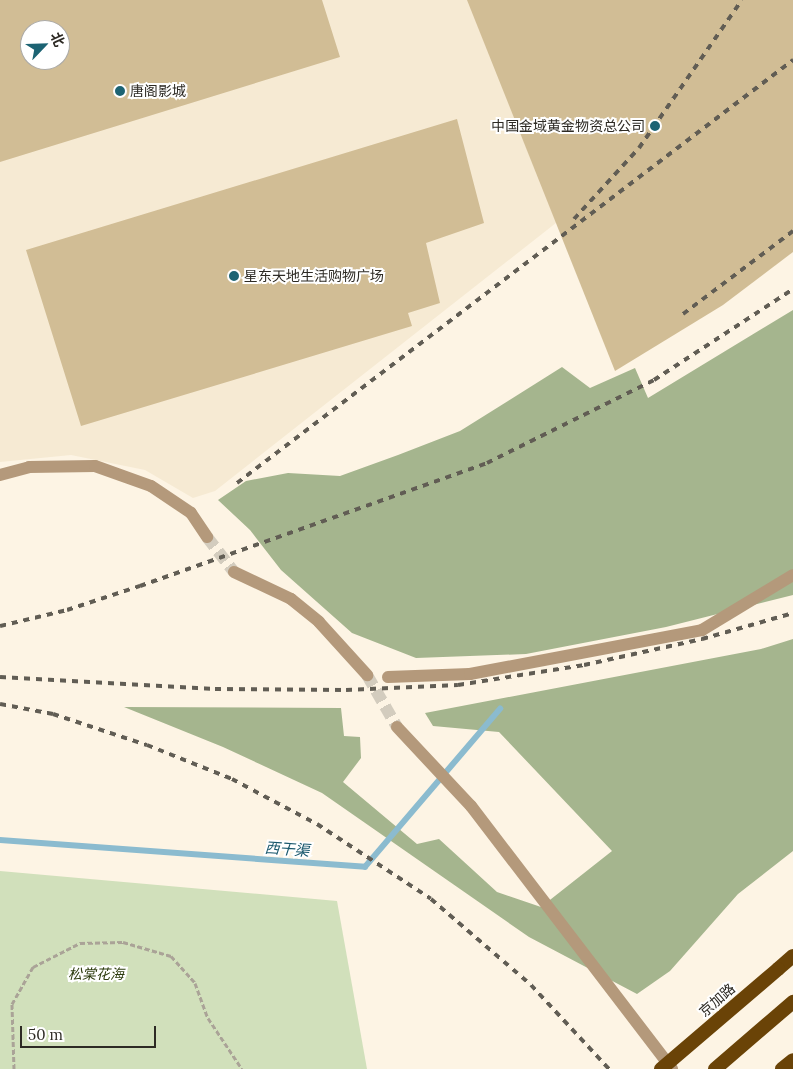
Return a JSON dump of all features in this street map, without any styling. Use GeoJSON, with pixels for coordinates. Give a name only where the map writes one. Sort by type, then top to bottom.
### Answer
{"type":"FeatureCollection","features":[{"type":"Feature","properties":{"kind":"highway","name":"京加路"},"geometry":{"type":"LineString","coordinates":[[661,1069],[793,956]]}},
{"type":"Feature","properties":{"kind":"highway"},"geometry":{"type":"LineString","coordinates":[[715,1069],[793,1002]]}},
{"type":"Feature","properties":{"kind":"highway"},"geometry":{"type":"LineString","coordinates":[[782,1069],[793,1060]]}},
{"type":"Feature","properties":{"kind":"street"},"geometry":{"type":"LineString","coordinates":[[0,475],[28,467],[95,466],[151,486],[191,513],[207,537]]}},
{"type":"Feature","properties":{"kind":"street"},"geometry":{"type":"LineString","coordinates":[[234,572],[291,599],[319,622],[367,675]]}},
{"type":"Feature","properties":{"kind":"street"},"geometry":{"type":"LineString","coordinates":[[388,677],[470,674],[702,630],[793,575]]}},
{"type":"Feature","properties":{"kind":"street"},"geometry":{"type":"LineString","coordinates":[[397,727],[471,806],[672,1069]]}},
{"type":"Feature","properties":{"kind":"path"},"geometry":{"type":"LineString","coordinates":[[14,1069],[12,1004],[33,967],[80,943],[123,942],[171,956],[195,983],[208,1018],[242,1069]]}},
{"type":"Feature","properties":{"kind":"shaded area"},"geometry":{"type":"Polygon","coordinates":[[[0,0],[468,0],[561,219],[215,491],[193,498],[145,470],[71,455],[0,462],[0,0]]]}},
{"type":"Feature","properties":{"kind":"green space"},"geometry":{"type":"Polygon","coordinates":[[[793,310],[793,595],[666,627],[526,654],[416,658],[352,633],[281,570],[250,530],[218,500],[246,481],[288,473],[340,476],[398,455],[460,431],[562,367],[590,388],[635,368],[648,398],[793,310]]]}},
{"type":"Feature","properties":{"kind":"green space"},"geometry":{"type":"Polygon","coordinates":[[[793,639],[793,851],[738,894],[670,971],[637,994],[529,937],[322,793],[223,747],[124,707],[341,708],[344,736],[360,737],[361,758],[343,782],[417,844],[439,839],[497,892],[541,907],[612,851],[499,732],[433,726],[425,713],[761,649],[793,639]]]}},
{"type":"Feature","properties":{"kind":"green space","name":"松棠花海"},"geometry":{"type":"Polygon","coordinates":[[[0,871],[337,901],[367,1069],[0,1069],[0,871]]]}},
{"type":"Feature","properties":{"kind":"building"},"geometry":{"type":"Polygon","coordinates":[[[0,0],[322,0],[340,57],[0,162],[0,0]]]}},
{"type":"Feature","properties":{"kind":"building","name":"中国金域黄金物资总公司"},"geometry":{"type":"Polygon","coordinates":[[[467,0],[793,0],[793,252],[723,305],[615,371],[467,0]]]}},
{"type":"Feature","properties":{"kind":"building","name":"星东天地生活购物广场"},"geometry":{"type":"Polygon","coordinates":[[[457,119],[484,223],[426,243],[440,303],[408,313],[412,326],[81,426],[26,250],[457,119]]]}},
{"type":"Feature","properties":{"kind":"waterway","name":"西干渠"},"geometry":{"type":"LineString","coordinates":[[0,840],[365,867],[500,709]]}},
{"type":"Feature","properties":{"kind":"tunnel"},"geometry":{"type":"LineString","coordinates":[[207,537],[234,572]]}},
{"type":"Feature","properties":{"kind":"tunnel"},"geometry":{"type":"LineString","coordinates":[[367,675],[397,727]]}},
{"type":"Feature","properties":{"kind":"railway"},"geometry":{"type":"LineString","coordinates":[[574,219],[639,148],[742,0]]}},
{"type":"Feature","properties":{"kind":"railway"},"geometry":{"type":"LineString","coordinates":[[237,483],[793,60]]}},
{"type":"Feature","properties":{"kind":"railway"},"geometry":{"type":"LineString","coordinates":[[683,314],[793,231]]}},
{"type":"Feature","properties":{"kind":"railway"},"geometry":{"type":"LineString","coordinates":[[0,626],[67,610],[140,586],[487,463],[654,380],[793,289]]}},
{"type":"Feature","properties":{"kind":"railway"},"geometry":{"type":"LineString","coordinates":[[0,677],[215,689],[346,690],[458,685],[584,665],[702,639],[793,613]]}},
{"type":"Feature","properties":{"kind":"railway"},"geometry":{"type":"LineString","coordinates":[[0,704],[53,714],[147,745],[232,779],[317,824],[431,899],[531,985],[609,1069]]}},
{"type":"Feature","properties":{"kind":"place","name":"唐阁影城"},"geometry":{"type":"Point","coordinates":[120,91]}},
{"type":"Feature","properties":{"kind":"place","name":"中国金域黄金物资总公司"},"geometry":{"type":"Point","coordinates":[655,126]}},
{"type":"Feature","properties":{"kind":"place","name":"星东天地生活购物广场"},"geometry":{"type":"Point","coordinates":[234,276]}}]}
